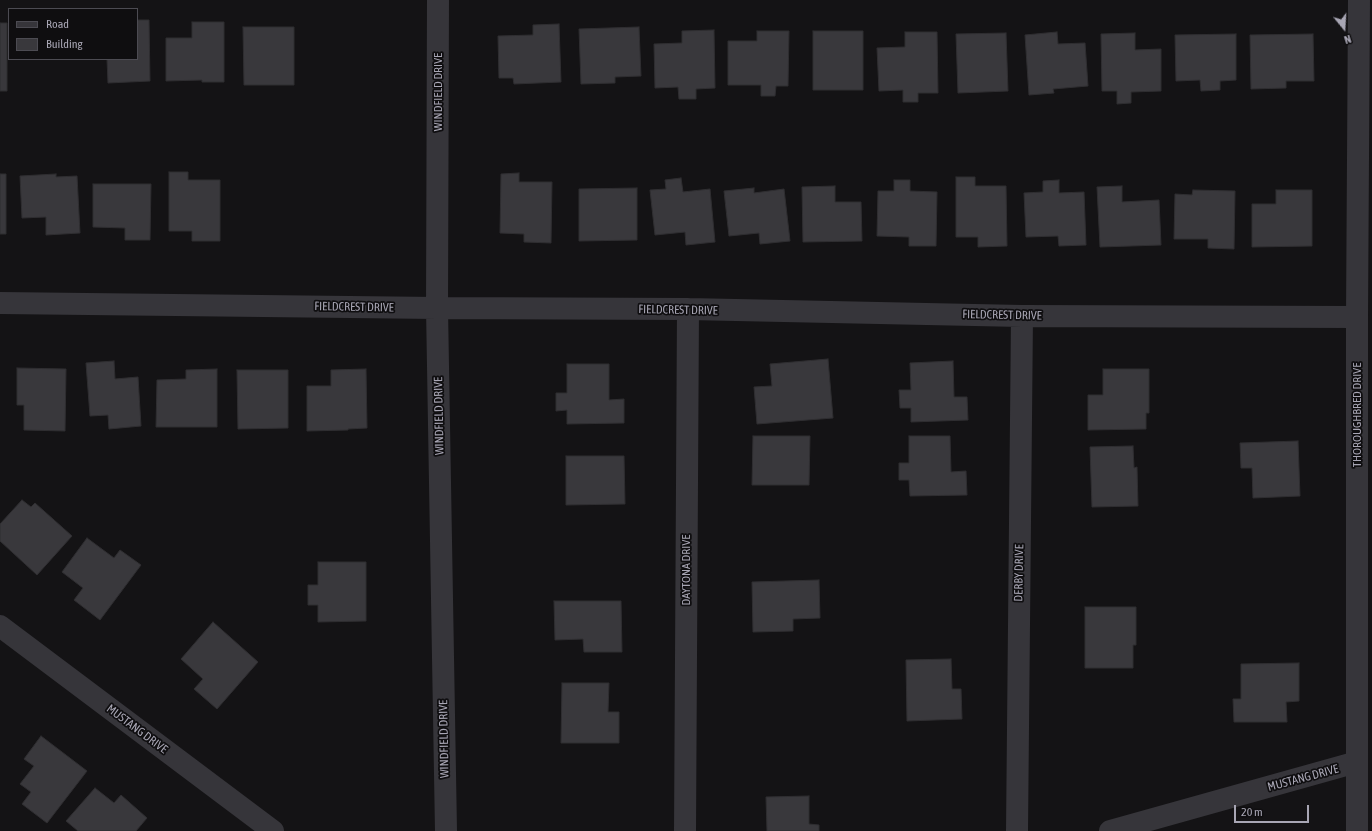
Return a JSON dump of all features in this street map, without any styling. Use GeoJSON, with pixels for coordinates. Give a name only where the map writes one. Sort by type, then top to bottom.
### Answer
{"type":"FeatureCollection","features":[{"type":"Feature","properties":{"kind":"street","name":"WINDFIELD DRIVE"},"geometry":{"type":"LineString","coordinates":[[438,0],[438,308],[446,831]]}},
{"type":"Feature","properties":{"kind":"street","name":"THOROUGHBRED DRIVE"},"geometry":{"type":"LineString","coordinates":[[1356,831],[1359,0]]}},
{"type":"Feature","properties":{"kind":"street","name":"FIELDCREST DRIVE"},"geometry":{"type":"LineString","coordinates":[[0,303],[688,309],[1022,316],[1357,318]]}},
{"type":"Feature","properties":{"kind":"street","name":"DAYTONA DRIVE"},"geometry":{"type":"LineString","coordinates":[[685,831],[688,309]]}},
{"type":"Feature","properties":{"kind":"street","name":"DERBY DRIVE"},"geometry":{"type":"LineString","coordinates":[[1017,831],[1022,316]]}},
{"type":"Feature","properties":{"kind":"street","name":"MUSTANG DRIVE"},"geometry":{"type":"LineString","coordinates":[[0,626],[273,831]]}},
{"type":"Feature","properties":{"kind":"street","name":"MUSTANG DRIVE"},"geometry":{"type":"LineString","coordinates":[[1110,831],[1357,762]]}},
{"type":"Feature","properties":{"kind":"building"},"geometry":{"type":"Polygon","coordinates":[[[138,20],[149,20],[150,81],[108,83],[107,60],[138,60],[138,20]]]}},
{"type":"Feature","properties":{"kind":"building"},"geometry":{"type":"Polygon","coordinates":[[[192,22],[224,22],[224,82],[202,82],[202,80],[166,81],[166,38],[192,38],[192,22]]]}},
{"type":"Feature","properties":{"kind":"building"},"geometry":{"type":"Polygon","coordinates":[[[0,23],[7,23],[7,91],[0,91],[0,23]]]}},
{"type":"Feature","properties":{"kind":"building"},"geometry":{"type":"Polygon","coordinates":[[[559,24],[561,82],[514,84],[513,78],[499,78],[498,36],[533,35],[533,25],[559,24]]]}},
{"type":"Feature","properties":{"kind":"building"},"geometry":{"type":"Polygon","coordinates":[[[243,27],[294,27],[294,85],[244,85],[243,27]]]}},
{"type":"Feature","properties":{"kind":"building"},"geometry":{"type":"Polygon","coordinates":[[[639,27],[641,76],[615,77],[615,83],[581,84],[579,29],[639,27]]]}},
{"type":"Feature","properties":{"kind":"building"},"geometry":{"type":"Polygon","coordinates":[[[714,30],[715,88],[696,89],[696,99],[679,99],[678,87],[655,88],[654,44],[682,43],[682,31],[714,30]]]}},
{"type":"Feature","properties":{"kind":"building"},"geometry":{"type":"Polygon","coordinates":[[[757,31],[789,31],[788,86],[776,86],[775,96],[761,96],[761,85],[728,85],[728,41],[757,41],[757,31]]]}},
{"type":"Feature","properties":{"kind":"building"},"geometry":{"type":"Polygon","coordinates":[[[813,31],[863,31],[863,90],[813,90],[813,31]]]}},
{"type":"Feature","properties":{"kind":"building"},"geometry":{"type":"Polygon","coordinates":[[[905,32],[937,32],[938,93],[918,93],[918,102],[903,102],[903,90],[879,91],[877,48],[905,47],[905,32]]]}},
{"type":"Feature","properties":{"kind":"building"},"geometry":{"type":"Polygon","coordinates":[[[1057,32],[1058,44],[1085,43],[1088,86],[1053,89],[1054,93],[1029,95],[1025,35],[1057,32]]]}},
{"type":"Feature","properties":{"kind":"building"},"geometry":{"type":"Polygon","coordinates":[[[1006,33],[1008,91],[958,93],[956,34],[1006,33]]]}},
{"type":"Feature","properties":{"kind":"building"},"geometry":{"type":"Polygon","coordinates":[[[1135,33],[1135,50],[1161,49],[1161,91],[1131,92],[1131,103],[1117,104],[1117,91],[1102,91],[1101,34],[1135,33]]]}},
{"type":"Feature","properties":{"kind":"building"},"geometry":{"type":"Polygon","coordinates":[[[1236,34],[1236,80],[1220,81],[1220,90],[1201,91],[1200,80],[1176,81],[1175,35],[1236,34]]]}},
{"type":"Feature","properties":{"kind":"building"},"geometry":{"type":"Polygon","coordinates":[[[1313,34],[1314,81],[1286,81],[1286,88],[1251,89],[1250,35],[1313,34]]]}},
{"type":"Feature","properties":{"kind":"building"},"geometry":{"type":"Polygon","coordinates":[[[169,172],[188,172],[188,180],[220,180],[220,241],[192,241],[192,231],[169,231],[169,172]]]}},
{"type":"Feature","properties":{"kind":"building"},"geometry":{"type":"Polygon","coordinates":[[[519,173],[519,182],[552,182],[551,243],[524,242],[524,234],[500,233],[501,174],[519,173]]]}},
{"type":"Feature","properties":{"kind":"building"},"geometry":{"type":"Polygon","coordinates":[[[0,174],[6,174],[6,234],[0,234],[0,174]]]}},
{"type":"Feature","properties":{"kind":"building"},"geometry":{"type":"Polygon","coordinates":[[[56,174],[56,177],[77,176],[80,233],[46,235],[46,217],[22,218],[20,176],[56,174]]]}},
{"type":"Feature","properties":{"kind":"building"},"geometry":{"type":"Polygon","coordinates":[[[956,177],[975,177],[975,186],[1006,186],[1007,246],[978,247],[978,237],[956,237],[956,177]]]}},
{"type":"Feature","properties":{"kind":"building"},"geometry":{"type":"Polygon","coordinates":[[[681,178],[683,192],[710,189],[715,242],[686,245],[685,232],[655,235],[650,190],[666,189],[665,180],[681,178]]]}},
{"type":"Feature","properties":{"kind":"building"},"geometry":{"type":"Polygon","coordinates":[[[894,180],[910,180],[910,191],[937,192],[936,246],[909,246],[909,237],[877,236],[878,191],[894,191],[894,180]]]}},
{"type":"Feature","properties":{"kind":"building"},"geometry":{"type":"Polygon","coordinates":[[[1059,180],[1059,193],[1084,192],[1086,245],[1059,246],[1058,236],[1026,237],[1024,193],[1043,192],[1043,181],[1059,180]]]}},
{"type":"Feature","properties":{"kind":"building"},"geometry":{"type":"Polygon","coordinates":[[[93,184],[151,184],[150,240],[125,240],[125,228],[93,227],[93,184]]]}},
{"type":"Feature","properties":{"kind":"building"},"geometry":{"type":"Polygon","coordinates":[[[835,186],[835,202],[861,202],[862,241],[803,242],[802,187],[835,186]]]}},
{"type":"Feature","properties":{"kind":"building"},"geometry":{"type":"Polygon","coordinates":[[[1122,186],[1122,202],[1159,200],[1161,245],[1100,247],[1097,187],[1122,186]]]}},
{"type":"Feature","properties":{"kind":"building"},"geometry":{"type":"Polygon","coordinates":[[[637,188],[637,240],[579,241],[579,189],[637,188]]]}},
{"type":"Feature","properties":{"kind":"building"},"geometry":{"type":"Polygon","coordinates":[[[754,188],[754,193],[784,189],[790,241],[760,244],[759,233],[729,236],[724,191],[754,188]]]}},
{"type":"Feature","properties":{"kind":"building"},"geometry":{"type":"Polygon","coordinates":[[[1193,190],[1235,191],[1234,249],[1208,248],[1208,239],[1174,239],[1175,194],[1192,195],[1193,190]]]}},
{"type":"Feature","properties":{"kind":"building"},"geometry":{"type":"Polygon","coordinates":[[[1276,190],[1312,190],[1312,246],[1252,247],[1252,204],[1276,204],[1276,190]]]}},
{"type":"Feature","properties":{"kind":"building"},"geometry":{"type":"Polygon","coordinates":[[[828,359],[833,418],[757,424],[754,387],[772,386],[770,364],[828,359]]]}},
{"type":"Feature","properties":{"kind":"building"},"geometry":{"type":"Polygon","coordinates":[[[114,361],[115,379],[138,377],[141,426],[109,429],[108,415],[90,416],[86,363],[114,361]]]}},
{"type":"Feature","properties":{"kind":"building"},"geometry":{"type":"Polygon","coordinates":[[[953,361],[954,397],[967,397],[968,420],[911,422],[911,408],[900,408],[899,390],[911,390],[910,363],[953,361]]]}},
{"type":"Feature","properties":{"kind":"building"},"geometry":{"type":"Polygon","coordinates":[[[567,364],[609,364],[609,400],[624,399],[624,423],[567,424],[567,410],[556,411],[556,393],[567,393],[567,364]]]}},
{"type":"Feature","properties":{"kind":"building"},"geometry":{"type":"Polygon","coordinates":[[[17,368],[66,369],[65,431],[24,430],[24,405],[17,405],[17,368]]]}},
{"type":"Feature","properties":{"kind":"building"},"geometry":{"type":"Polygon","coordinates":[[[217,369],[217,427],[156,427],[157,380],[186,379],[186,370],[217,369]]]}},
{"type":"Feature","properties":{"kind":"building"},"geometry":{"type":"Polygon","coordinates":[[[366,369],[367,428],[307,431],[307,386],[331,386],[331,370],[366,369]]]}},
{"type":"Feature","properties":{"kind":"building"},"geometry":{"type":"Polygon","coordinates":[[[1103,369],[1149,369],[1149,413],[1146,413],[1146,429],[1088,430],[1088,395],[1103,395],[1103,369]]]}},
{"type":"Feature","properties":{"kind":"building"},"geometry":{"type":"Polygon","coordinates":[[[237,370],[288,370],[288,428],[238,429],[237,370]]]}},
{"type":"Feature","properties":{"kind":"building"},"geometry":{"type":"Polygon","coordinates":[[[753,436],[810,436],[809,485],[752,485],[753,436]]]}},
{"type":"Feature","properties":{"kind":"building"},"geometry":{"type":"Polygon","coordinates":[[[909,436],[950,436],[951,472],[966,471],[967,495],[910,496],[909,480],[899,480],[899,463],[909,463],[909,436]]]}},
{"type":"Feature","properties":{"kind":"building"},"geometry":{"type":"Polygon","coordinates":[[[1298,441],[1300,496],[1253,498],[1252,468],[1241,468],[1240,443],[1298,441]]]}},
{"type":"Feature","properties":{"kind":"building"},"geometry":{"type":"Polygon","coordinates":[[[1133,446],[1134,468],[1137,467],[1138,506],[1092,507],[1090,447],[1133,446]]]}},
{"type":"Feature","properties":{"kind":"building"},"geometry":{"type":"Polygon","coordinates":[[[566,456],[624,456],[625,504],[566,505],[566,456]]]}},
{"type":"Feature","properties":{"kind":"building"},"geometry":{"type":"Polygon","coordinates":[[[22,500],[31,507],[35,503],[72,536],[37,575],[0,541],[0,524],[22,500]]]}},
{"type":"Feature","properties":{"kind":"building"},"geometry":{"type":"Polygon","coordinates":[[[87,538],[114,558],[120,550],[141,565],[100,620],[74,600],[83,588],[62,572],[87,538]]]}},
{"type":"Feature","properties":{"kind":"building"},"geometry":{"type":"Polygon","coordinates":[[[318,562],[366,562],[366,621],[318,622],[318,605],[308,605],[308,585],[318,585],[318,562]]]}},
{"type":"Feature","properties":{"kind":"building"},"geometry":{"type":"Polygon","coordinates":[[[819,580],[820,618],[793,619],[793,631],[753,632],[752,582],[819,580]]]}},
{"type":"Feature","properties":{"kind":"building"},"geometry":{"type":"Polygon","coordinates":[[[554,601],[621,601],[622,652],[584,652],[583,639],[555,640],[554,601]]]}},
{"type":"Feature","properties":{"kind":"building"},"geometry":{"type":"Polygon","coordinates":[[[1085,607],[1136,607],[1136,645],[1133,645],[1133,668],[1085,668],[1085,607]]]}},
{"type":"Feature","properties":{"kind":"building"},"geometry":{"type":"Polygon","coordinates":[[[213,622],[258,662],[217,709],[194,689],[203,679],[181,659],[213,622]]]}},
{"type":"Feature","properties":{"kind":"building"},"geometry":{"type":"Polygon","coordinates":[[[951,659],[952,689],[961,689],[962,719],[907,721],[906,660],[951,659]]]}},
{"type":"Feature","properties":{"kind":"building"},"geometry":{"type":"Polygon","coordinates":[[[1299,663],[1299,701],[1286,702],[1287,722],[1234,722],[1233,699],[1241,699],[1241,664],[1299,663]]]}},
{"type":"Feature","properties":{"kind":"building"},"geometry":{"type":"Polygon","coordinates":[[[562,683],[609,683],[608,712],[619,712],[619,743],[561,743],[562,683]]]}},
{"type":"Feature","properties":{"kind":"building"},"geometry":{"type":"Polygon","coordinates":[[[41,736],[87,771],[47,823],[22,804],[31,792],[20,784],[34,766],[24,759],[41,736]]]}},
{"type":"Feature","properties":{"kind":"building"},"geometry":{"type":"Polygon","coordinates":[[[95,788],[114,803],[121,795],[147,818],[136,831],[78,831],[66,821],[95,788]]]}},
{"type":"Feature","properties":{"kind":"building"},"geometry":{"type":"Polygon","coordinates":[[[809,796],[809,824],[819,825],[819,831],[767,831],[766,797],[809,796]]]}}]}
